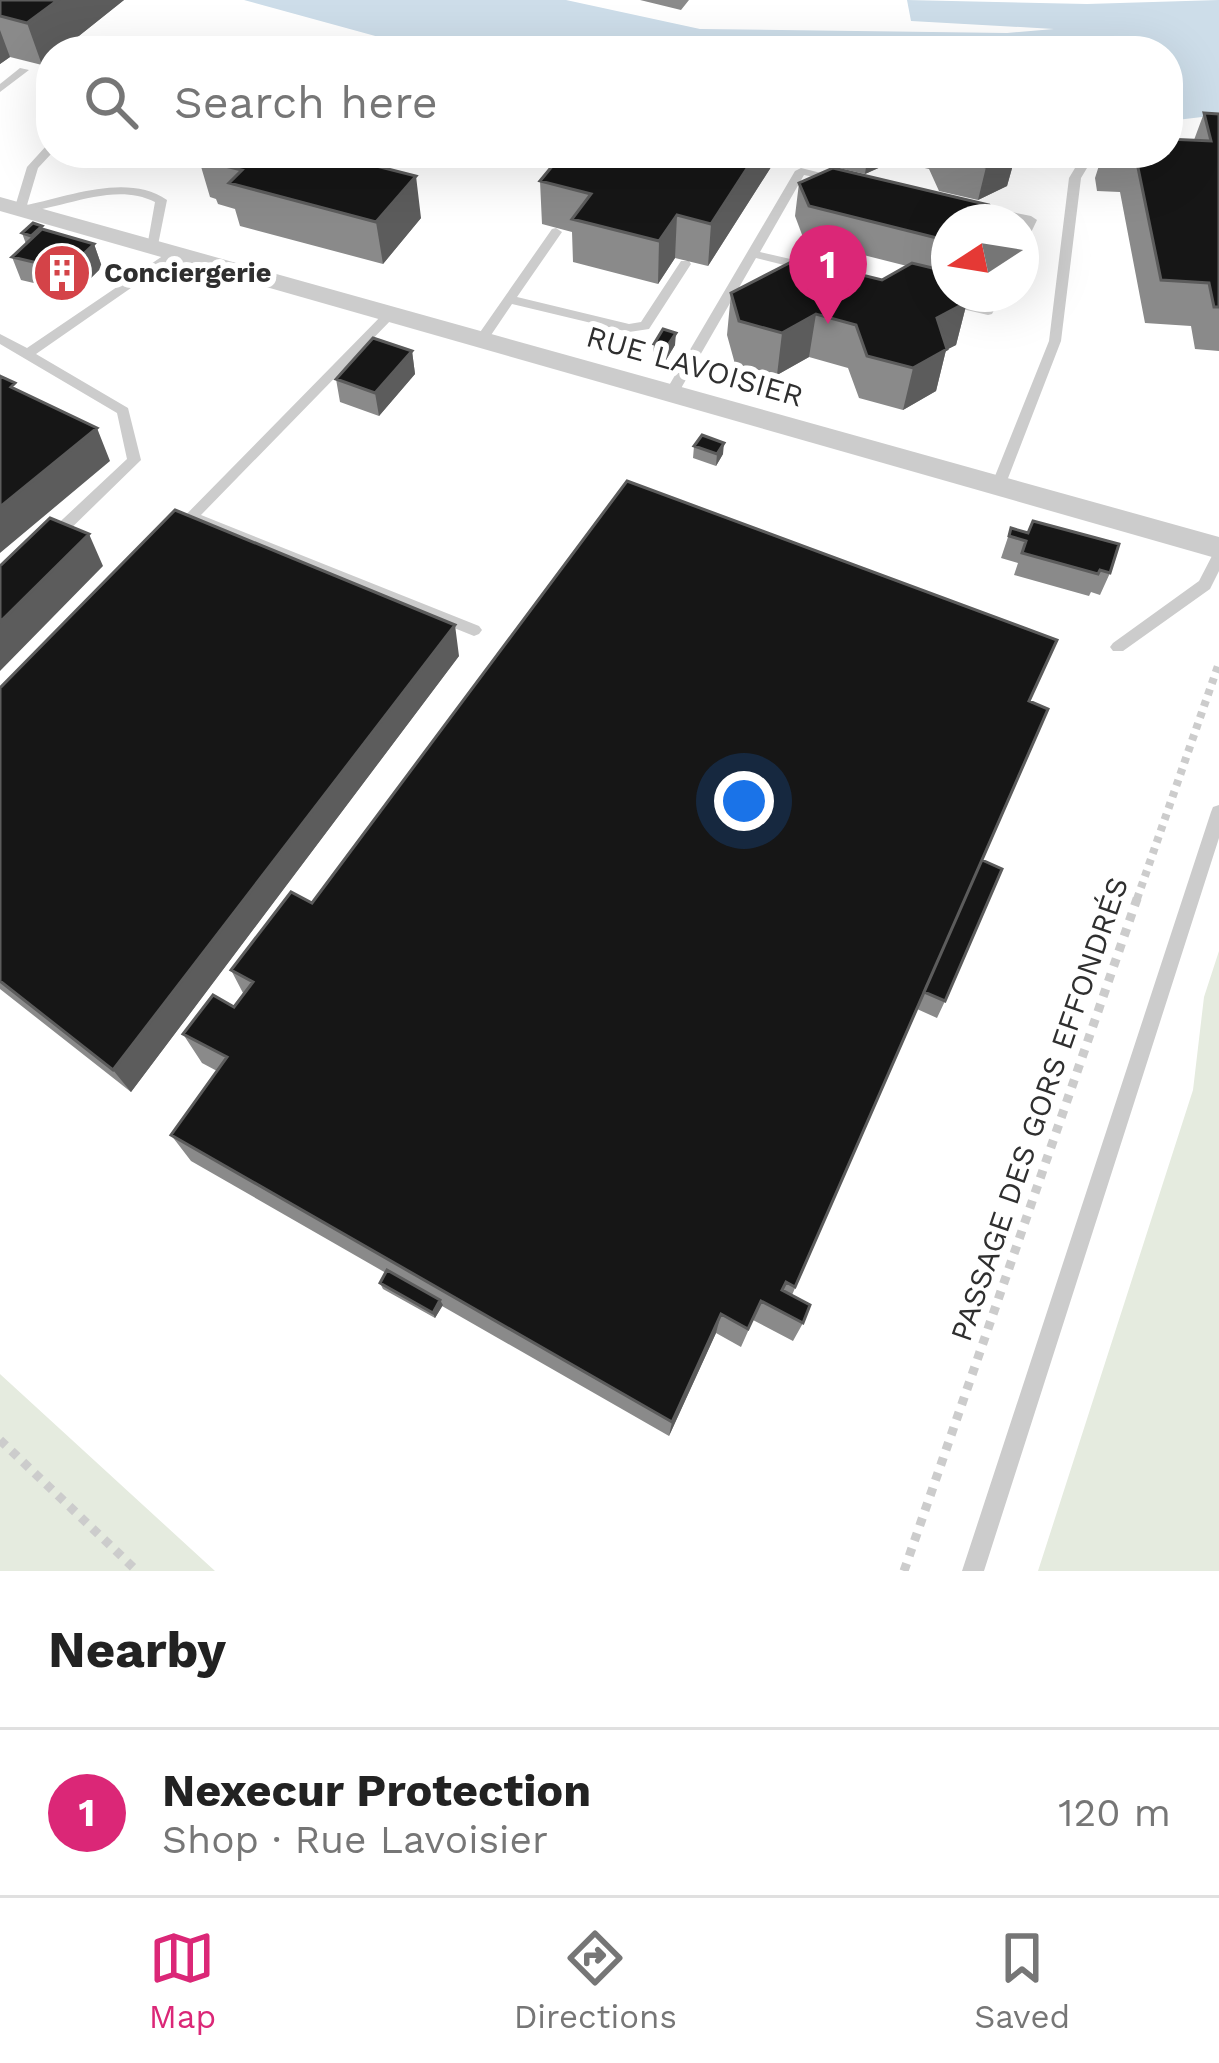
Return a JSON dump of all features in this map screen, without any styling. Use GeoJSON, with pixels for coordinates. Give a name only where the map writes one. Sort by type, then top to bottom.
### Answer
{"type":"FeatureCollection","features":[{"type":"Feature","properties":{"kind":"street","name":"RUE LAVOISIER"},"geometry":{"type":"LineString","coordinates":[[10,207],[1219,552]]}},
{"type":"Feature","properties":{"kind":"lane"},"geometry":{"type":"LineString","coordinates":[[0,89],[24,70]]}},
{"type":"Feature","properties":{"kind":"lane"},"geometry":{"type":"LineString","coordinates":[[10,207],[36,164]]}},
{"type":"Feature","properties":{"kind":"lane"},"geometry":{"type":"LineString","coordinates":[[998,486],[1054,341],[1075,178],[1081,168]]}},
{"type":"Feature","properties":{"kind":"lane"},"geometry":{"type":"LineString","coordinates":[[670,394],[801,171],[844,180]]}},
{"type":"Feature","properties":{"kind":"lane"},"geometry":{"type":"LineString","coordinates":[[10,207],[114,192],[153,194],[161,200],[163,250],[30,352]]}},
{"type":"Feature","properties":{"kind":"lane"},"geometry":{"type":"LineString","coordinates":[[482,338],[556,232]]}},
{"type":"Feature","properties":{"kind":"lane"},"geometry":{"type":"LineString","coordinates":[[752,254],[814,269]]}},
{"type":"Feature","properties":{"kind":"lane"},"geometry":{"type":"LineString","coordinates":[[509,298],[629,328],[645,326],[685,264]]}},
{"type":"Feature","properties":{"kind":"lane"},"geometry":{"type":"LineString","coordinates":[[922,296],[931,298]]}},
{"type":"Feature","properties":{"kind":"lane"},"geometry":{"type":"LineString","coordinates":[[160,549],[391,313]]}},
{"type":"Feature","properties":{"kind":"lane"},"geometry":{"type":"LineString","coordinates":[[0,338],[123,411],[134,460],[33,555]]}},
{"type":"Feature","properties":{"kind":"lane"},"geometry":{"type":"LineString","coordinates":[[192,517],[474,630]]}},
{"type":"Feature","properties":{"kind":"lane"},"geometry":{"type":"LineString","coordinates":[[1118,647],[1205,585],[1219,552]]}},
{"type":"Feature","properties":{"kind":"lane"},"geometry":{"type":"LineString","coordinates":[[973,1571],[1219,812]]}},
{"type":"Feature","properties":{"kind":"path","name":"PASSAGE DES GORS EFFONDRÉS"},"geometry":{"type":"LineString","coordinates":[[904,1571],[1219,663]]}},
{"type":"Feature","properties":{"kind":"path"},"geometry":{"type":"LineString","coordinates":[[0,1440],[137,1571]]}},
{"type":"Feature","properties":{"kind":"shaded area"},"geometry":{"type":"Polygon","coordinates":[[[1219,951],[1219,1571],[1038,1571],[1193,1090],[1204,997],[1219,951]]]}},
{"type":"Feature","properties":{"kind":"shaded area"},"geometry":{"type":"Polygon","coordinates":[[[0,1374],[215,1571],[0,1571],[0,1374]]]}},
{"type":"Feature","properties":{"kind":"water"},"geometry":{"type":"Polygon","coordinates":[[[244,0],[566,0],[700,29],[1007,33],[1054,29],[911,21],[907,0],[1087,4],[1219,0],[1219,115],[1183,119],[1183,36],[375,36],[244,0]]]}},
{"type":"Feature","properties":{"kind":"building"},"geometry":{"type":"Polygon","coordinates":[[[0,0],[58,0],[27,23],[0,16],[0,0]]]}},
{"type":"Feature","properties":{"kind":"building"},"geometry":{"type":"Polygon","coordinates":[[[1204,113],[1219,114],[1219,307],[1214,307],[1209,283],[1161,280],[1138,168],[1183,168],[1183,140],[1211,141],[1204,113]]]}},
{"type":"Feature","properties":{"kind":"building"},"geometry":{"type":"Polygon","coordinates":[[[233,168],[384,168],[416,176],[376,222],[229,183],[242,170],[233,168]]]}},
{"type":"Feature","properties":{"kind":"building"},"geometry":{"type":"Polygon","coordinates":[[[551,168],[747,168],[711,224],[677,215],[659,241],[572,219],[591,194],[540,181],[551,168]]]}},
{"type":"Feature","properties":{"kind":"building"},"geometry":{"type":"Polygon","coordinates":[[[833,168],[985,204],[931,204],[931,236],[809,206],[799,183],[833,168]]]}},
{"type":"Feature","properties":{"kind":"building"},"geometry":{"type":"Polygon","coordinates":[[[33,223],[42,226],[31,236],[22,233],[33,223]]]}},
{"type":"Feature","properties":{"kind":"building"},"geometry":{"type":"Polygon","coordinates":[[[42,229],[94,244],[67,270],[12,257],[42,229]]]}},
{"type":"Feature","properties":{"kind":"building"},"geometry":{"type":"Polygon","coordinates":[[[797,259],[882,280],[912,263],[931,268],[931,312],[948,312],[937,318],[947,349],[913,368],[867,356],[856,325],[816,314],[782,333],[739,321],[731,293],[797,259]]]}},
{"type":"Feature","properties":{"kind":"building"},"geometry":{"type":"Polygon","coordinates":[[[663,329],[676,333],[666,348],[654,344],[663,329]]]}},
{"type":"Feature","properties":{"kind":"building"},"geometry":{"type":"Polygon","coordinates":[[[373,338],[412,351],[375,393],[336,379],[373,338]]]}},
{"type":"Feature","properties":{"kind":"building"},"geometry":{"type":"Polygon","coordinates":[[[0,376],[15,383],[11,387],[97,428],[0,507],[0,376]]]}},
{"type":"Feature","properties":{"kind":"building"},"geometry":{"type":"Polygon","coordinates":[[[702,435],[724,443],[717,454],[694,446],[702,435]]]}},
{"type":"Feature","properties":{"kind":"building"},"geometry":{"type":"Polygon","coordinates":[[[627,481],[1057,640],[1029,701],[1048,709],[795,1287],[786,1282],[782,1290],[810,1305],[803,1323],[761,1301],[748,1329],[721,1314],[672,1422],[171,1135],[227,1057],[183,1034],[213,995],[234,1007],[253,982],[231,970],[291,892],[312,903],[627,481]]]}},
{"type":"Feature","properties":{"kind":"building"},"geometry":{"type":"Polygon","coordinates":[[[175,510],[455,625],[113,1070],[0,981],[0,688],[175,510]]]}},
{"type":"Feature","properties":{"kind":"building"},"geometry":{"type":"Polygon","coordinates":[[[50,518],[89,534],[0,622],[0,566],[50,518]]]}},
{"type":"Feature","properties":{"kind":"building"},"geometry":{"type":"Polygon","coordinates":[[[1033,521],[1119,544],[1110,573],[1100,570],[1098,574],[1022,553],[1026,541],[1009,536],[1011,528],[1028,533],[1033,521]]]}},
{"type":"Feature","properties":{"kind":"building"},"geometry":{"type":"Polygon","coordinates":[[[982,860],[1002,869],[945,1001],[924,992],[982,860]]]}},
{"type":"Feature","properties":{"kind":"building"},"geometry":{"type":"Polygon","coordinates":[[[387,1270],[440,1300],[433,1313],[380,1283],[387,1270]]]}},
{"type":"Feature","properties":{"kind":"place","name":"Conciergerie"},"geometry":{"type":"Point","coordinates":[62,273]}},
{"type":"Feature","properties":{"kind":"place","name":"Nexecur Protection"},"geometry":{"type":"Point","coordinates":[828,324]}}]}
